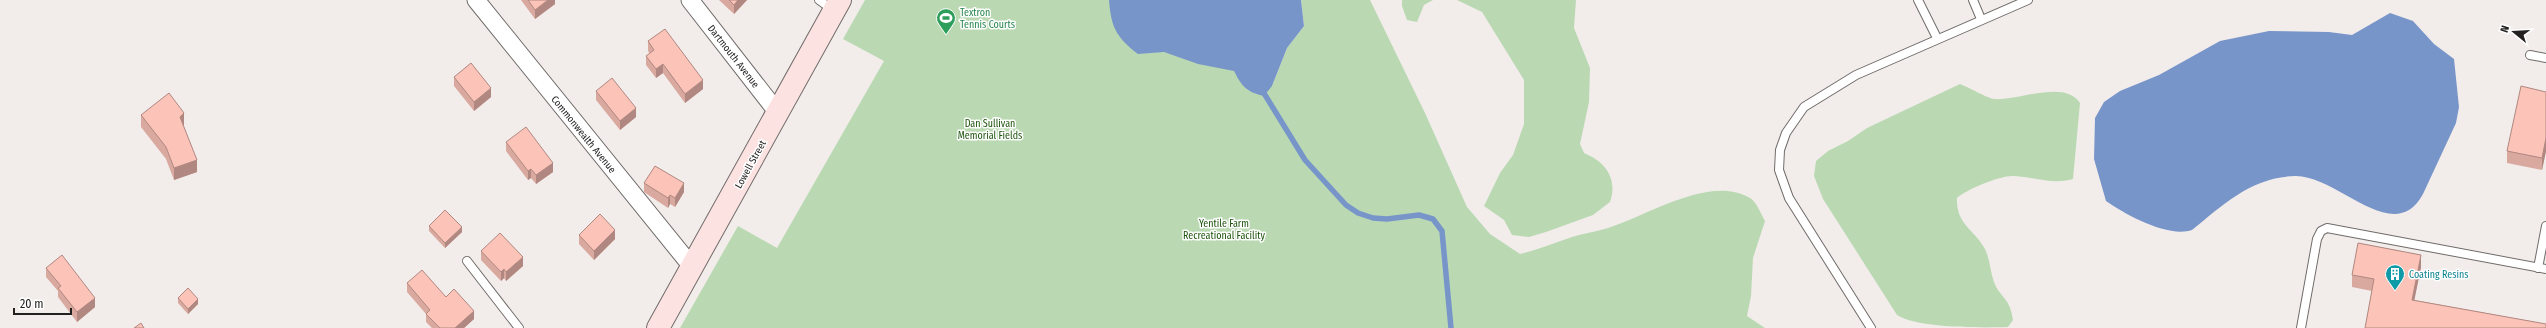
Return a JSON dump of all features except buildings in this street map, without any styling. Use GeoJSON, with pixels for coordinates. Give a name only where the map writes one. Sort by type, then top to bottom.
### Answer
{"type":"FeatureCollection","features":[{"type":"Feature","properties":{"kind":"main road","name":"Lowell Street"},"geometry":{"type":"LineString","coordinates":[[658,328],[693,268],[778,113],[831,3]]}},
{"type":"Feature","properties":{"kind":"street","name":"Commonwealth Avenue"},"geometry":{"type":"LineString","coordinates":[[476,0],[693,268]]}},
{"type":"Feature","properties":{"kind":"street","name":"Dartmouth Avenue"},"geometry":{"type":"LineString","coordinates":[[690,0],[778,113]]}},
{"type":"Feature","properties":{"kind":"lane"},"geometry":{"type":"LineString","coordinates":[[1918,0],[1937,38]]}},
{"type":"Feature","properties":{"kind":"lane"},"geometry":{"type":"LineString","coordinates":[[1973,0],[1981,19]]}},
{"type":"Feature","properties":{"kind":"lane"},"geometry":{"type":"LineString","coordinates":[[1871,328],[1789,198],[1780,170],[1780,150],[1791,123],[1804,107],[1856,75],[1937,38],[2028,0]]}},
{"type":"Feature","properties":{"kind":"lane"},"geometry":{"type":"LineString","coordinates":[[2530,55],[2546,58]]}},
{"type":"Feature","properties":{"kind":"lane"},"geometry":{"type":"LineString","coordinates":[[2301,328],[2317,239],[2321,231],[2327,228],[2542,268],[2546,226]]}},
{"type":"Feature","properties":{"kind":"lane"},"geometry":{"type":"LineString","coordinates":[[467,261],[519,328]]}},
{"type":"Feature","properties":{"kind":"green space"},"geometry":{"type":"Polygon","coordinates":[[[865,0],[1226,0],[1272,86],[1287,48],[1304,26],[1301,0],[1370,0],[1425,113],[1467,207],[1490,234],[1520,254],[1623,223],[1659,207],[1697,194],[1716,191],[1734,192],[1750,198],[1756,205],[1765,221],[1753,258],[1751,296],[1747,316],[1765,328],[680,328],[738,226],[777,248],[884,61],[843,39],[865,0]]]}},
{"type":"Feature","properties":{"kind":"green space"},"geometry":{"type":"Polygon","coordinates":[[[1402,0],[1433,0],[1424,5],[1417,22],[1407,20],[1402,6],[1402,0]]]}},
{"type":"Feature","properties":{"kind":"green space"},"geometry":{"type":"Polygon","coordinates":[[[1457,0],[1576,0],[1574,28],[1590,68],[1589,102],[1580,144],[1584,153],[1604,166],[1611,179],[1612,186],[1610,202],[1593,215],[1529,237],[1512,235],[1504,220],[1484,206],[1500,173],[1513,155],[1524,124],[1524,80],[1482,12],[1457,0]]]}},
{"type":"Feature","properties":{"kind":"green space"},"geometry":{"type":"Polygon","coordinates":[[[1960,84],[1994,99],[2053,92],[2073,96],[2080,103],[2073,179],[2066,181],[2051,181],[2008,176],[1984,183],[1957,198],[1959,215],[1985,249],[1996,287],[2012,312],[2013,320],[2008,327],[1934,325],[1906,319],[1897,315],[1823,199],[1814,176],[1816,161],[1828,151],[1848,141],[1867,128],[1960,84]]]}},
{"type":"Feature","properties":{"kind":"water"},"geometry":{"type":"Polygon","coordinates":[[[1109,0],[1301,0],[1304,26],[1287,48],[1272,86],[1264,96],[1249,91],[1234,71],[1198,64],[1164,52],[1138,54],[1124,42],[1116,31],[1111,17],[1109,0]]]}},
{"type":"Feature","properties":{"kind":"water"},"geometry":{"type":"Polygon","coordinates":[[[2390,13],[2413,21],[2434,44],[2454,59],[2459,107],[2456,123],[2423,194],[2411,209],[2397,214],[2381,212],[2364,205],[2329,186],[2312,179],[2295,176],[2265,181],[2252,187],[2227,202],[2192,230],[2182,232],[2171,231],[2148,224],[2124,213],[2106,201],[2094,159],[2095,118],[2104,102],[2120,91],[2159,75],[2220,41],[2269,31],[2329,32],[2352,35],[2390,13]]]}},
{"type":"Feature","properties":{"kind":"waterway"},"geometry":{"type":"LineString","coordinates":[[1262,90],[1305,160],[1346,205],[1358,213],[1373,218],[1387,219],[1419,215],[1433,219],[1442,231],[1451,328]]}},
{"type":"Feature","properties":{"kind":"place","name":"Textron Tennis Courts"},"geometry":{"type":"Point","coordinates":[946,35]}},
{"type":"Feature","properties":{"kind":"place","name":"Coating Resins"},"geometry":{"type":"Point","coordinates":[2395,291]}},
{"type":"Feature","properties":{"kind":"park label","name":"Dan Sullivan Memorial Fields"},"geometry":{"type":"Point","coordinates":[990,128]}},
{"type":"Feature","properties":{"kind":"park label","name":"Yentile Farm Recreational Facility"},"geometry":{"type":"Point","coordinates":[1224,228]}}]}
